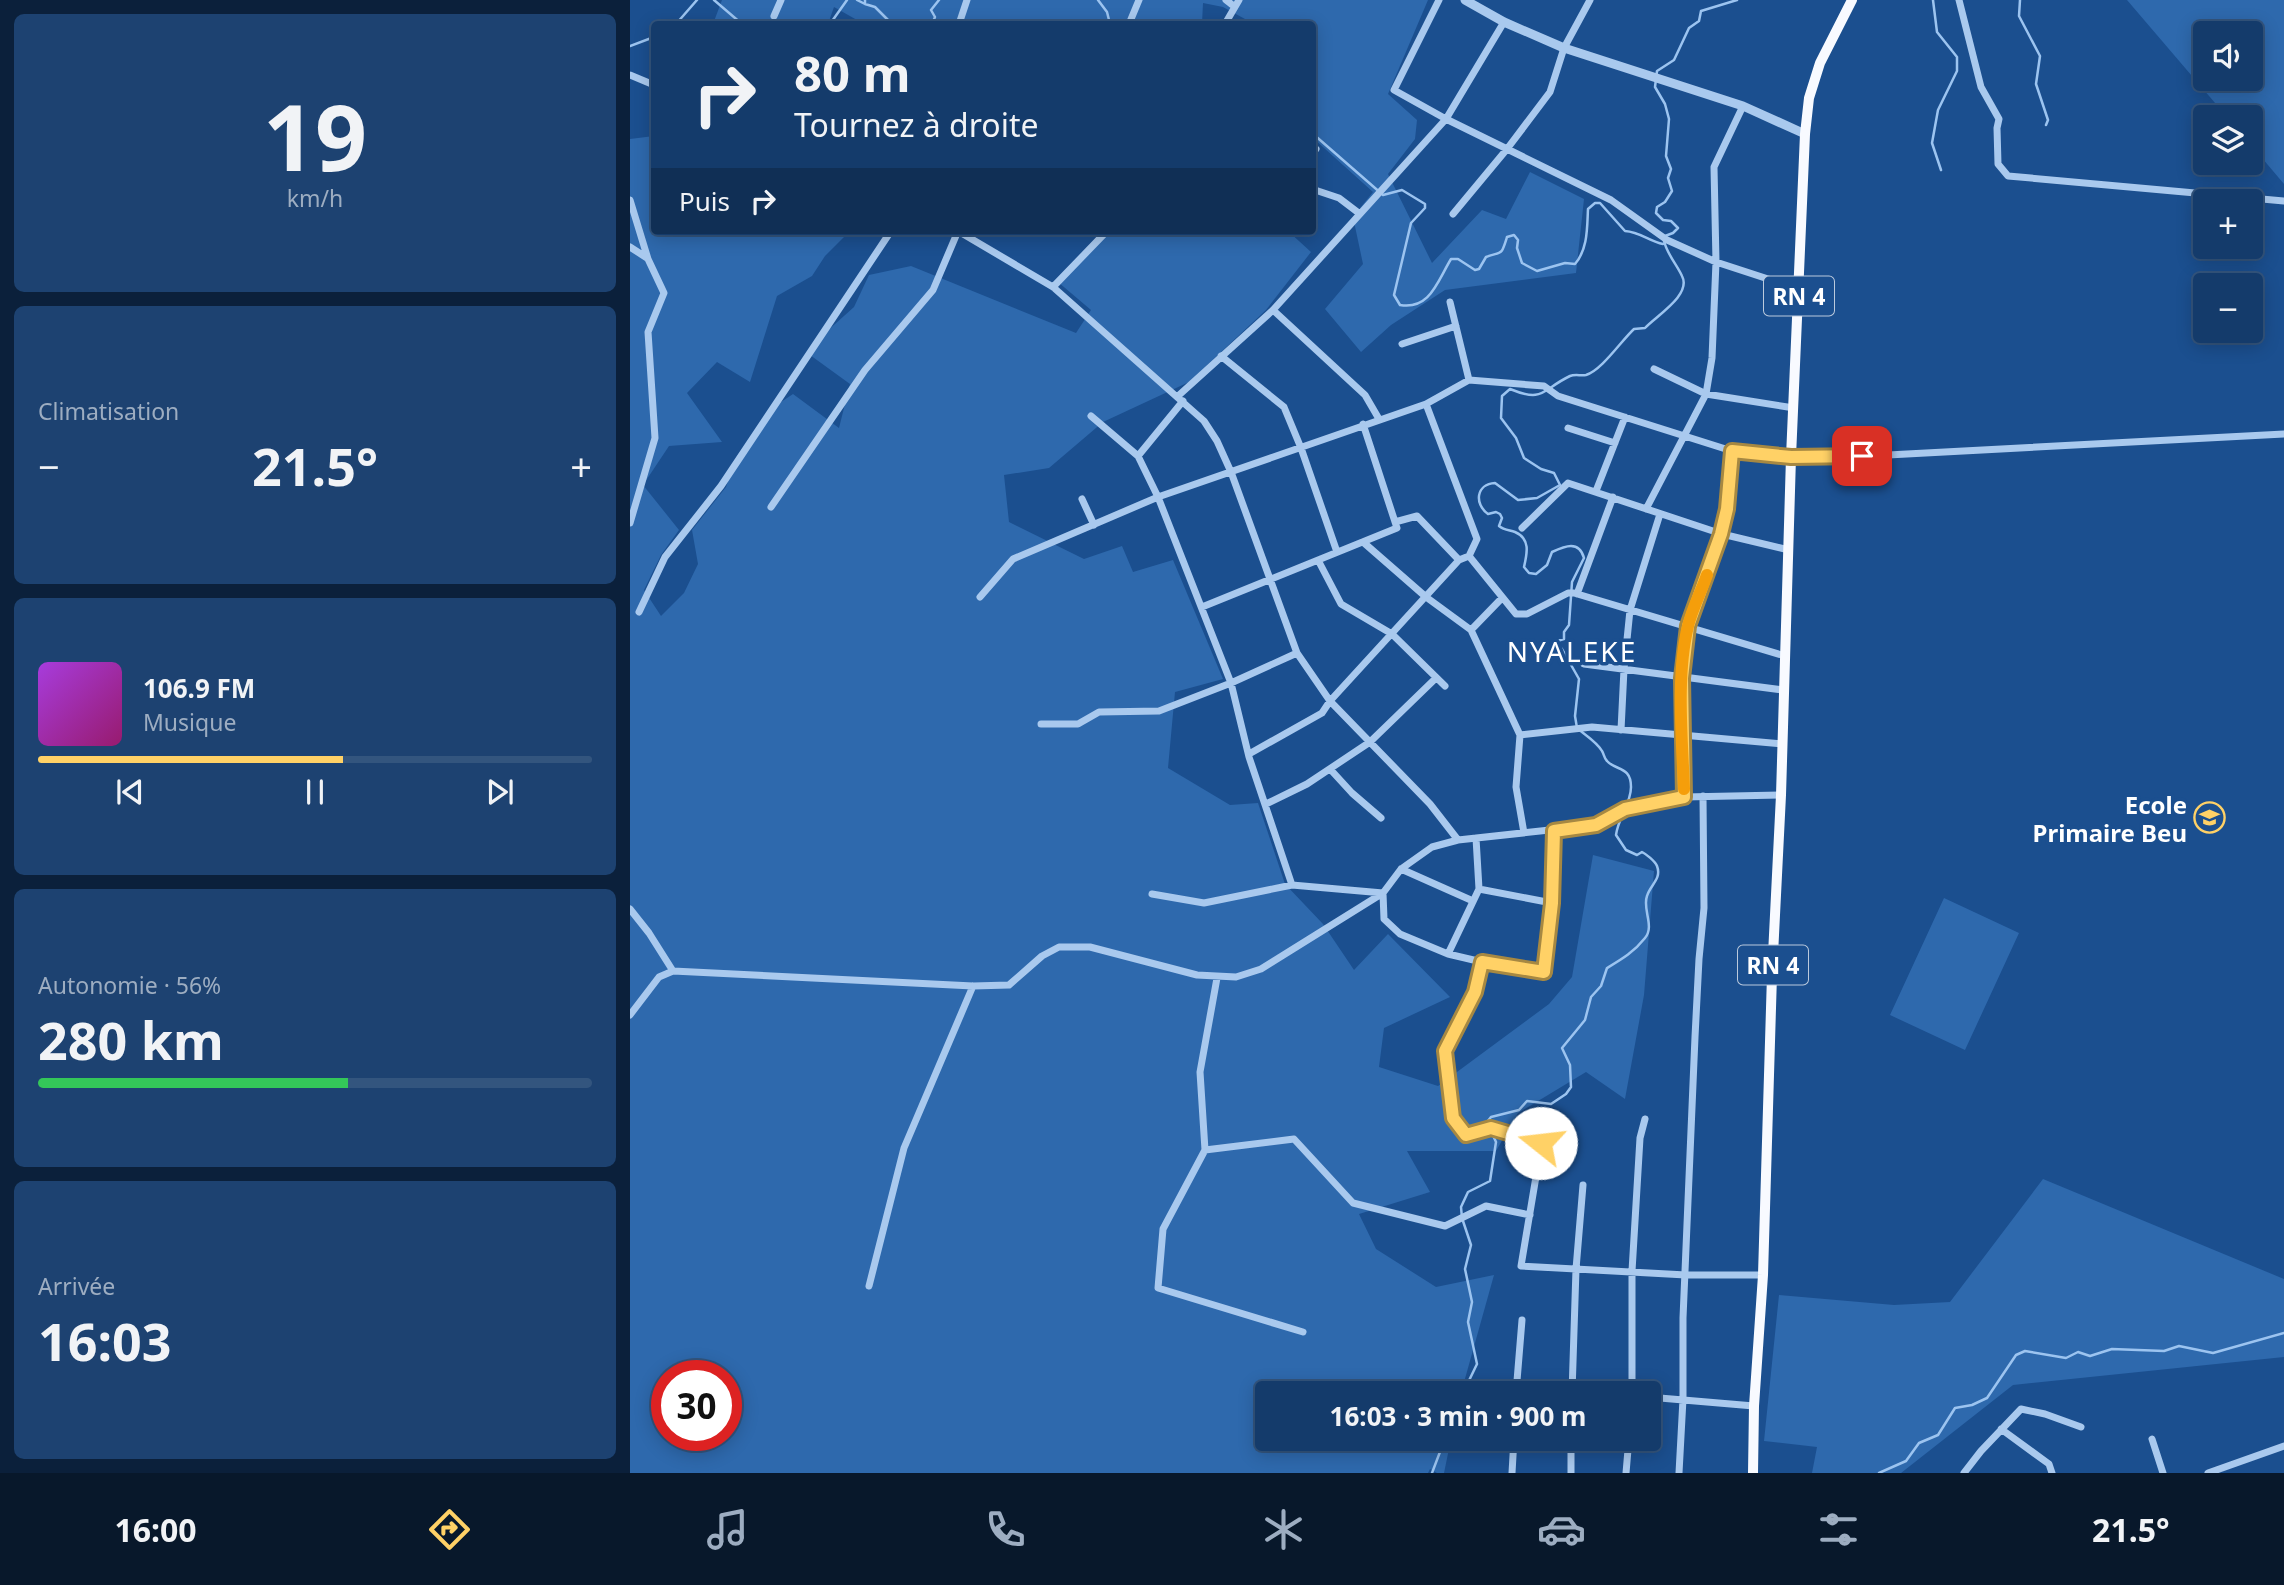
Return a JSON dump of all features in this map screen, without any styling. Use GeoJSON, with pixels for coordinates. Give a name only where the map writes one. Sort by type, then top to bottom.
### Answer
{"type":"FeatureCollection","features":[{"type":"Feature","properties":{"kind":"highway","name":"RN 4"},"geometry":{"type":"LineString","coordinates":[[1753,1473],[1754,1406],[1763,1275],[1791,457],[1805,134],[1809,98],[1820,64],[1852,0]]}},
{"type":"Feature","properties":{"kind":"street"},"geometry":{"type":"LineString","coordinates":[[775,16],[781,0]]}},
{"type":"Feature","properties":{"kind":"street"},"geometry":{"type":"LineString","coordinates":[[961,21],[967,0]]}},
{"type":"Feature","properties":{"kind":"street"},"geometry":{"type":"LineString","coordinates":[[1130,21],[1139,0]]}},
{"type":"Feature","properties":{"kind":"street"},"geometry":{"type":"LineString","coordinates":[[1226,0],[1237,4],[1227,21]]}},
{"type":"Feature","properties":{"kind":"street"},"geometry":{"type":"LineString","coordinates":[[1438,0],[1394,90],[1611,200],[1663,239],[1716,262],[1799,289]]}},
{"type":"Feature","properties":{"kind":"street"},"geometry":{"type":"LineString","coordinates":[[1465,0],[1503,22],[1564,48],[1743,106],[1805,134]]}},
{"type":"Feature","properties":{"kind":"street"},"geometry":{"type":"LineString","coordinates":[[1453,214],[1550,92],[1564,48],[1590,0]]}},
{"type":"Feature","properties":{"kind":"street"},"geometry":{"type":"LineString","coordinates":[[1959,0],[1981,87],[1998,119],[1998,164],[2008,176],[2284,201]]}},
{"type":"Feature","properties":{"kind":"street"},"geometry":{"type":"LineString","coordinates":[[1138,456],[1180,399],[1221,356],[1273,310],[1446,118],[1503,22]]}},
{"type":"Feature","properties":{"kind":"street"},"geometry":{"type":"LineString","coordinates":[[630,75],[651,84]]}},
{"type":"Feature","properties":{"kind":"street"},"geometry":{"type":"LineString","coordinates":[[1646,509],[1706,394],[1712,358],[1716,262],[1714,167],[1743,106]]}},
{"type":"Feature","properties":{"kind":"street"},"geometry":{"type":"LineString","coordinates":[[1316,190],[1339,198],[1360,214]]}},
{"type":"Feature","properties":{"kind":"street"},"geometry":{"type":"LineString","coordinates":[[630,200],[648,259],[664,293],[648,332],[654,438],[630,523]]}},
{"type":"Feature","properties":{"kind":"street"},"geometry":{"type":"LineString","coordinates":[[639,612],[665,557],[721,486],[888,235]]}},
{"type":"Feature","properties":{"kind":"street"},"geometry":{"type":"LineString","coordinates":[[771,507],[865,370],[933,290],[956,235]]}},
{"type":"Feature","properties":{"kind":"street"},"geometry":{"type":"LineString","coordinates":[[965,235],[1053,287],[1204,421],[1217,441],[1231,472],[1297,653],[1330,701],[1430,804],[1458,840]]}},
{"type":"Feature","properties":{"kind":"street"},"geometry":{"type":"LineString","coordinates":[[1053,287],[1103,235]]}},
{"type":"Feature","properties":{"kind":"street"},"geometry":{"type":"LineString","coordinates":[[630,247],[648,259]]}},
{"type":"Feature","properties":{"kind":"street"},"geometry":{"type":"LineString","coordinates":[[1450,302],[1469,380]]}},
{"type":"Feature","properties":{"kind":"street"},"geometry":{"type":"LineString","coordinates":[[1273,310],[1365,395],[1380,419]]}},
{"type":"Feature","properties":{"kind":"street"},"geometry":{"type":"LineString","coordinates":[[1402,344],[1456,326]]}},
{"type":"Feature","properties":{"kind":"street"},"geometry":{"type":"LineString","coordinates":[[1221,356],[1284,407],[1337,552]]}},
{"type":"Feature","properties":{"kind":"street"},"geometry":{"type":"LineString","coordinates":[[1654,369],[1706,394],[1794,408]]}},
{"type":"Feature","properties":{"kind":"street"},"geometry":{"type":"LineString","coordinates":[[980,597],[1013,559],[1158,497],[1426,404],[1469,380],[1544,386],[1558,396],[1732,451],[1791,457],[1888,455],[2284,435]]}},
{"type":"Feature","properties":{"kind":"street"},"geometry":{"type":"LineString","coordinates":[[1249,754],[1322,713],[1459,560],[1469,556],[1477,539],[1426,404]]}},
{"type":"Feature","properties":{"kind":"street"},"geometry":{"type":"LineString","coordinates":[[1091,416],[1138,456],[1158,497],[1231,683],[1249,754],[1292,886]]}},
{"type":"Feature","properties":{"kind":"street"},"geometry":{"type":"LineString","coordinates":[[1596,491],[1625,417]]}},
{"type":"Feature","properties":{"kind":"street"},"geometry":{"type":"LineString","coordinates":[[1202,607],[1397,528],[1363,425]]}},
{"type":"Feature","properties":{"kind":"street"},"geometry":{"type":"LineString","coordinates":[[1568,428],[1615,443]]}},
{"type":"Feature","properties":{"kind":"street"},"geometry":{"type":"LineString","coordinates":[[1684,797],[1682,678],[1688,626],[1721,534],[1727,509],[1732,451]]}},
{"type":"Feature","properties":{"kind":"street"},"geometry":{"type":"LineString","coordinates":[[1522,528],[1568,483],[1721,534],[1789,550]]}},
{"type":"Feature","properties":{"kind":"street"},"geometry":{"type":"LineString","coordinates":[[1573,594],[1613,497]]}},
{"type":"Feature","properties":{"kind":"street"},"geometry":{"type":"LineString","coordinates":[[1082,499],[1094,525]]}},
{"type":"Feature","properties":{"kind":"street"},"geometry":{"type":"LineString","coordinates":[[1621,730],[1630,610],[1660,514]]}},
{"type":"Feature","properties":{"kind":"street"},"geometry":{"type":"LineString","coordinates":[[1395,522],[1417,516],[1459,560]]}},
{"type":"Feature","properties":{"kind":"street"},"geometry":{"type":"LineString","coordinates":[[1363,542],[1426,597],[1471,630],[1520,735],[1516,787],[1524,833]]}},
{"type":"Feature","properties":{"kind":"street"},"geometry":{"type":"LineString","coordinates":[[1469,556],[1516,614],[1527,614],[1573,594],[1785,656]]}},
{"type":"Feature","properties":{"kind":"street"},"geometry":{"type":"LineString","coordinates":[[1318,560],[1341,604],[1392,634],[1445,686]]}},
{"type":"Feature","properties":{"kind":"street"},"geometry":{"type":"LineString","coordinates":[[1471,630],[1502,598]]}},
{"type":"Feature","properties":{"kind":"street"},"geometry":{"type":"LineString","coordinates":[[1041,724],[1078,724],[1099,712],[1159,711],[1297,653]]}},
{"type":"Feature","properties":{"kind":"street"},"geometry":{"type":"LineString","coordinates":[[1584,664],[1783,690]]}},
{"type":"Feature","properties":{"kind":"street"},"geometry":{"type":"LineString","coordinates":[[1266,804],[1307,784],[1370,742],[1436,678]]}},
{"type":"Feature","properties":{"kind":"street"},"geometry":{"type":"LineString","coordinates":[[1520,735],[1592,727],[1782,744]]}},
{"type":"Feature","properties":{"kind":"street"},"geometry":{"type":"LineString","coordinates":[[1330,769],[1381,818]]}},
{"type":"Feature","properties":{"kind":"street"},"geometry":{"type":"LineString","coordinates":[[630,1015],[659,977],[673,971],[973,986],[1009,985],[1042,956],[1059,947],[1090,947],[1197,975],[1237,977],[1261,969],[1382,893],[1401,869],[1432,847],[1458,840],[1596,825],[1625,809],[1684,797],[1781,795]]}},
{"type":"Feature","properties":{"kind":"street"},"geometry":{"type":"LineString","coordinates":[[1679,1473],[1698,972],[1704,908],[1703,796]]}},
{"type":"Feature","properties":{"kind":"street"},"geometry":{"type":"LineString","coordinates":[[1382,893],[1384,919],[1400,934],[1448,954],[1544,972],[1552,903],[1554,831]]}},
{"type":"Feature","properties":{"kind":"street"},"geometry":{"type":"LineString","coordinates":[[1448,954],[1479,889],[1476,838]]}},
{"type":"Feature","properties":{"kind":"street"},"geometry":{"type":"LineString","coordinates":[[1401,869],[1473,901]]}},
{"type":"Feature","properties":{"kind":"street"},"geometry":{"type":"LineString","coordinates":[[1152,894],[1204,903],[1292,886],[1382,893]]}},
{"type":"Feature","properties":{"kind":"street"},"geometry":{"type":"LineString","coordinates":[[1479,889],[1552,903]]}},
{"type":"Feature","properties":{"kind":"street"},"geometry":{"type":"LineString","coordinates":[[630,909],[673,971]]}},
{"type":"Feature","properties":{"kind":"street"},"geometry":{"type":"LineString","coordinates":[[1482,962],[1475,992],[1445,1051],[1453,1118],[1466,1135],[1489,1128],[1541,1143]]}},
{"type":"Feature","properties":{"kind":"street"},"geometry":{"type":"LineString","coordinates":[[1217,978],[1200,1072],[1205,1150],[1163,1229],[1158,1288],[1303,1332]]}},
{"type":"Feature","properties":{"kind":"street"},"geometry":{"type":"LineString","coordinates":[[869,1286],[904,1148],[973,986]]}},
{"type":"Feature","properties":{"kind":"street"},"geometry":{"type":"LineString","coordinates":[[1546,1116],[1521,1266],[1686,1275],[1763,1275]]}},
{"type":"Feature","properties":{"kind":"street"},"geometry":{"type":"LineString","coordinates":[[1632,1381],[1632,1271],[1640,1138],[1645,1119]]}},
{"type":"Feature","properties":{"kind":"street"},"geometry":{"type":"LineString","coordinates":[[1205,1150],[1294,1139],[1353,1203],[1445,1226],[1486,1206],[1530,1214]]}},
{"type":"Feature","properties":{"kind":"street"},"geometry":{"type":"LineString","coordinates":[[1572,1381],[1576,1269],[1583,1185]]}},
{"type":"Feature","properties":{"kind":"street"},"geometry":{"type":"LineString","coordinates":[[1517,1381],[1522,1320]]}},
{"type":"Feature","properties":{"kind":"street"},"geometry":{"type":"LineString","coordinates":[[1661,1398],[1754,1406]]}},
{"type":"Feature","properties":{"kind":"street"},"geometry":{"type":"LineString","coordinates":[[1964,1473],[2021,1409],[2045,1414],[2081,1427]]}},
{"type":"Feature","properties":{"kind":"street"},"geometry":{"type":"LineString","coordinates":[[2001,1429],[2049,1464],[2052,1473]]}},
{"type":"Feature","properties":{"kind":"street"},"geometry":{"type":"LineString","coordinates":[[2152,1440],[2163,1473]]}},
{"type":"Feature","properties":{"kind":"street"},"geometry":{"type":"LineString","coordinates":[[2208,1473],[2284,1446]]}},
{"type":"Feature","properties":{"kind":"street"},"geometry":{"type":"LineString","coordinates":[[1513,1473],[1514,1451]]}},
{"type":"Feature","properties":{"kind":"street"},"geometry":{"type":"LineString","coordinates":[[1571,1451],[1571,1473]]}},
{"type":"Feature","properties":{"kind":"street"},"geometry":{"type":"LineString","coordinates":[[1626,1473],[1628,1451]]}},
{"type":"Feature","properties":{"kind":"shaded area"},"geometry":{"type":"Polygon","coordinates":[[[722,0],[1428,0],[1388,94],[1417,120],[1415,139],[1388,174],[1432,263],[1482,210],[1506,219],[1530,172],[1584,199],[1576,273],[1445,290],[1391,325],[1361,352],[1325,309],[1363,264],[1353,217],[1373,192],[1316,141],[1316,21],[1245,21],[1223,7],[1203,3],[1202,21],[859,21],[834,7],[829,21],[714,21],[722,0]]]}},
{"type":"Feature","properties":{"kind":"shaded area"},"geometry":{"type":"Polygon","coordinates":[[[2127,0],[2284,0],[2284,184],[2263,159],[2263,105],[2217,105],[2205,91],[2263,91],[2263,21],[2193,21],[2193,77],[2127,0]]]}},
{"type":"Feature","properties":{"kind":"shaded area"},"geometry":{"type":"Polygon","coordinates":[[[651,136],[651,235],[846,235],[825,256],[812,276],[777,296],[750,382],[717,362],[687,393],[722,442],[669,446],[643,485],[679,530],[661,555],[644,590],[661,616],[684,593],[698,564],[692,530],[726,487],[737,456],[772,408],[793,394],[839,428],[850,384],[810,355],[825,333],[854,307],[869,275],[911,266],[1076,333],[1091,310],[1058,282],[1103,235],[1292,235],[1311,252],[1266,310],[1189,382],[1103,422],[1049,468],[1004,475],[1009,522],[1084,559],[1122,546],[1133,572],[1173,560],[1223,679],[1175,692],[1168,768],[1230,805],[1258,803],[1285,884],[1323,924],[1354,970],[1388,934],[1450,997],[1384,1028],[1379,1067],[1438,1086],[1549,1004],[1572,977],[1593,855],[1654,871],[1644,995],[1625,1099],[1586,1072],[1518,1113],[1496,1151],[1407,1151],[1430,1192],[1359,1214],[1376,1249],[1436,1287],[1494,1275],[1464,1381],[1255,1381],[1255,1451],[1449,1451],[1444,1473],[1430,1469],[1428,1473],[630,1473],[630,139],[651,136]]]}},
{"type":"Feature","properties":{"kind":"shaded area"},"geometry":{"type":"Polygon","coordinates":[[[1944,898],[2019,933],[1965,1050],[1890,1015],[1944,898]]]}},
{"type":"Feature","properties":{"kind":"shaded area"},"geometry":{"type":"Polygon","coordinates":[[[2043,1179],[2284,1279],[2284,1357],[2013,1385],[1901,1473],[1812,1473],[1817,1447],[1764,1441],[1779,1295],[1894,1305],[1950,1302],[2043,1179]]]}},
{"type":"Feature","properties":{"kind":"waterway"},"geometry":{"type":"LineString","coordinates":[[679,21],[697,0]]}},
{"type":"Feature","properties":{"kind":"waterway"},"geometry":{"type":"LineString","coordinates":[[714,0],[738,21]]}},
{"type":"Feature","properties":{"kind":"waterway"},"geometry":{"type":"LineString","coordinates":[[832,21],[847,0]]}},
{"type":"Feature","properties":{"kind":"waterway"},"geometry":{"type":"LineString","coordinates":[[857,0],[865,4]]}},
{"type":"Feature","properties":{"kind":"waterway"},"geometry":{"type":"LineString","coordinates":[[865,0],[865,4],[875,7],[889,21]]}},
{"type":"Feature","properties":{"kind":"waterway"},"geometry":{"type":"LineString","coordinates":[[933,21],[935,17],[931,10],[939,0]]}},
{"type":"Feature","properties":{"kind":"waterway"},"geometry":{"type":"LineString","coordinates":[[1098,0],[1107,12],[1109,21]]}},
{"type":"Feature","properties":{"kind":"waterway"},"geometry":{"type":"LineString","coordinates":[[1665,236],[1678,228],[1656,213],[1657,207],[1665,202],[1672,191],[1668,178],[1671,169],[1666,156],[1669,119],[1665,104],[1655,87],[1657,71],[1674,60],[1689,28],[1699,21],[1701,11],[1737,0]]}},
{"type":"Feature","properties":{"kind":"waterway"},"geometry":{"type":"LineString","coordinates":[[1933,0],[1937,32],[1957,57],[1957,71],[1938,110],[1932,143],[1941,170]]}},
{"type":"Feature","properties":{"kind":"waterway"},"geometry":{"type":"LineString","coordinates":[[2020,0],[2019,16],[2040,56],[2036,84],[2048,120],[2046,125]]}},
{"type":"Feature","properties":{"kind":"waterway"},"geometry":{"type":"LineString","coordinates":[[630,46],[651,38]]}},
{"type":"Feature","properties":{"kind":"waterway"},"geometry":{"type":"LineString","coordinates":[[1316,136],[1383,195],[1402,190],[1425,204],[1425,208],[1411,223],[1394,295],[1400,305],[1419,303],[1426,299],[1451,259],[1458,259],[1475,270],[1479,269],[1486,257],[1501,252],[1507,237],[1514,235],[1518,240],[1517,248],[1522,263],[1537,271],[1565,263],[1575,264],[1585,245],[1588,209],[1595,203],[1600,203],[1625,231],[1663,244]]}},
{"type":"Feature","properties":{"kind":"waterway"},"geometry":{"type":"LineString","coordinates":[[1469,1381],[1477,1364],[1468,1322],[1472,1302],[1465,1269],[1471,1245],[1461,1207],[1468,1192],[1490,1181],[1496,1142],[1487,1122],[1491,1117],[1519,1110],[1527,1101],[1551,1104],[1571,1087],[1570,1065],[1562,1048],[1585,1020],[1591,997],[1601,986],[1607,968],[1632,951],[1648,933],[1646,901],[1658,871],[1654,862],[1644,853],[1637,855],[1626,850],[1616,835],[1629,799],[1629,775],[1607,761],[1597,745],[1577,728],[1575,716],[1579,679],[1562,649],[1556,644],[1564,639],[1564,632],[1569,625],[1572,582],[1584,558],[1582,552],[1571,546],[1562,548],[1552,552],[1547,565],[1536,574],[1529,573],[1524,567],[1527,547],[1524,539],[1499,526],[1502,518],[1500,514],[1488,514],[1481,505],[1479,495],[1484,487],[1495,483],[1518,500],[1537,498],[1560,485],[1554,473],[1541,469],[1524,458],[1516,438],[1501,418],[1502,396],[1510,389],[1536,395],[1570,376],[1592,372],[1634,329],[1645,328],[1671,305],[1678,298],[1684,283],[1664,241]]}},
{"type":"Feature","properties":{"kind":"waterway"},"geometry":{"type":"LineString","coordinates":[[1879,1473],[1906,1461],[1919,1443],[1938,1435],[1955,1408],[1972,1405],[1987,1398],[2016,1355],[2025,1351],[2066,1358],[2078,1352],[2090,1356],[2112,1349],[2164,1351],[2179,1346],[2213,1353],[2284,1333]]}},
{"type":"Feature","properties":{"kind":"waterway"},"geometry":{"type":"LineString","coordinates":[[1432,1473],[1440,1451]]}},
{"type":"Feature","properties":{"kind":"slow traffic"},"geometry":{"type":"LineString","coordinates":[[1684,789],[1682,678],[1688,626],[1707,575]]}},
{"type":"Feature","properties":{"kind":"place","name":"Ecole Primaire Beu"},"geometry":{"type":"Point","coordinates":[2210,818]}},
{"type":"Feature","properties":{"kind":"district","name":"NYALEKE"},"geometry":{"type":"Point","coordinates":[1572,651]}},
{"type":"Feature","properties":{"kind":"route"},"geometry":{"type":"LineString","coordinates":[[1541,1143],[1491,1128],[1466,1135],[1453,1118],[1445,1051],[1475,992],[1482,962],[1544,972],[1552,903],[1554,831],[1596,825],[1625,809],[1684,797],[1682,678],[1688,626],[1721,534],[1727,509],[1732,451],[1791,457],[1862,456]]}}]}
